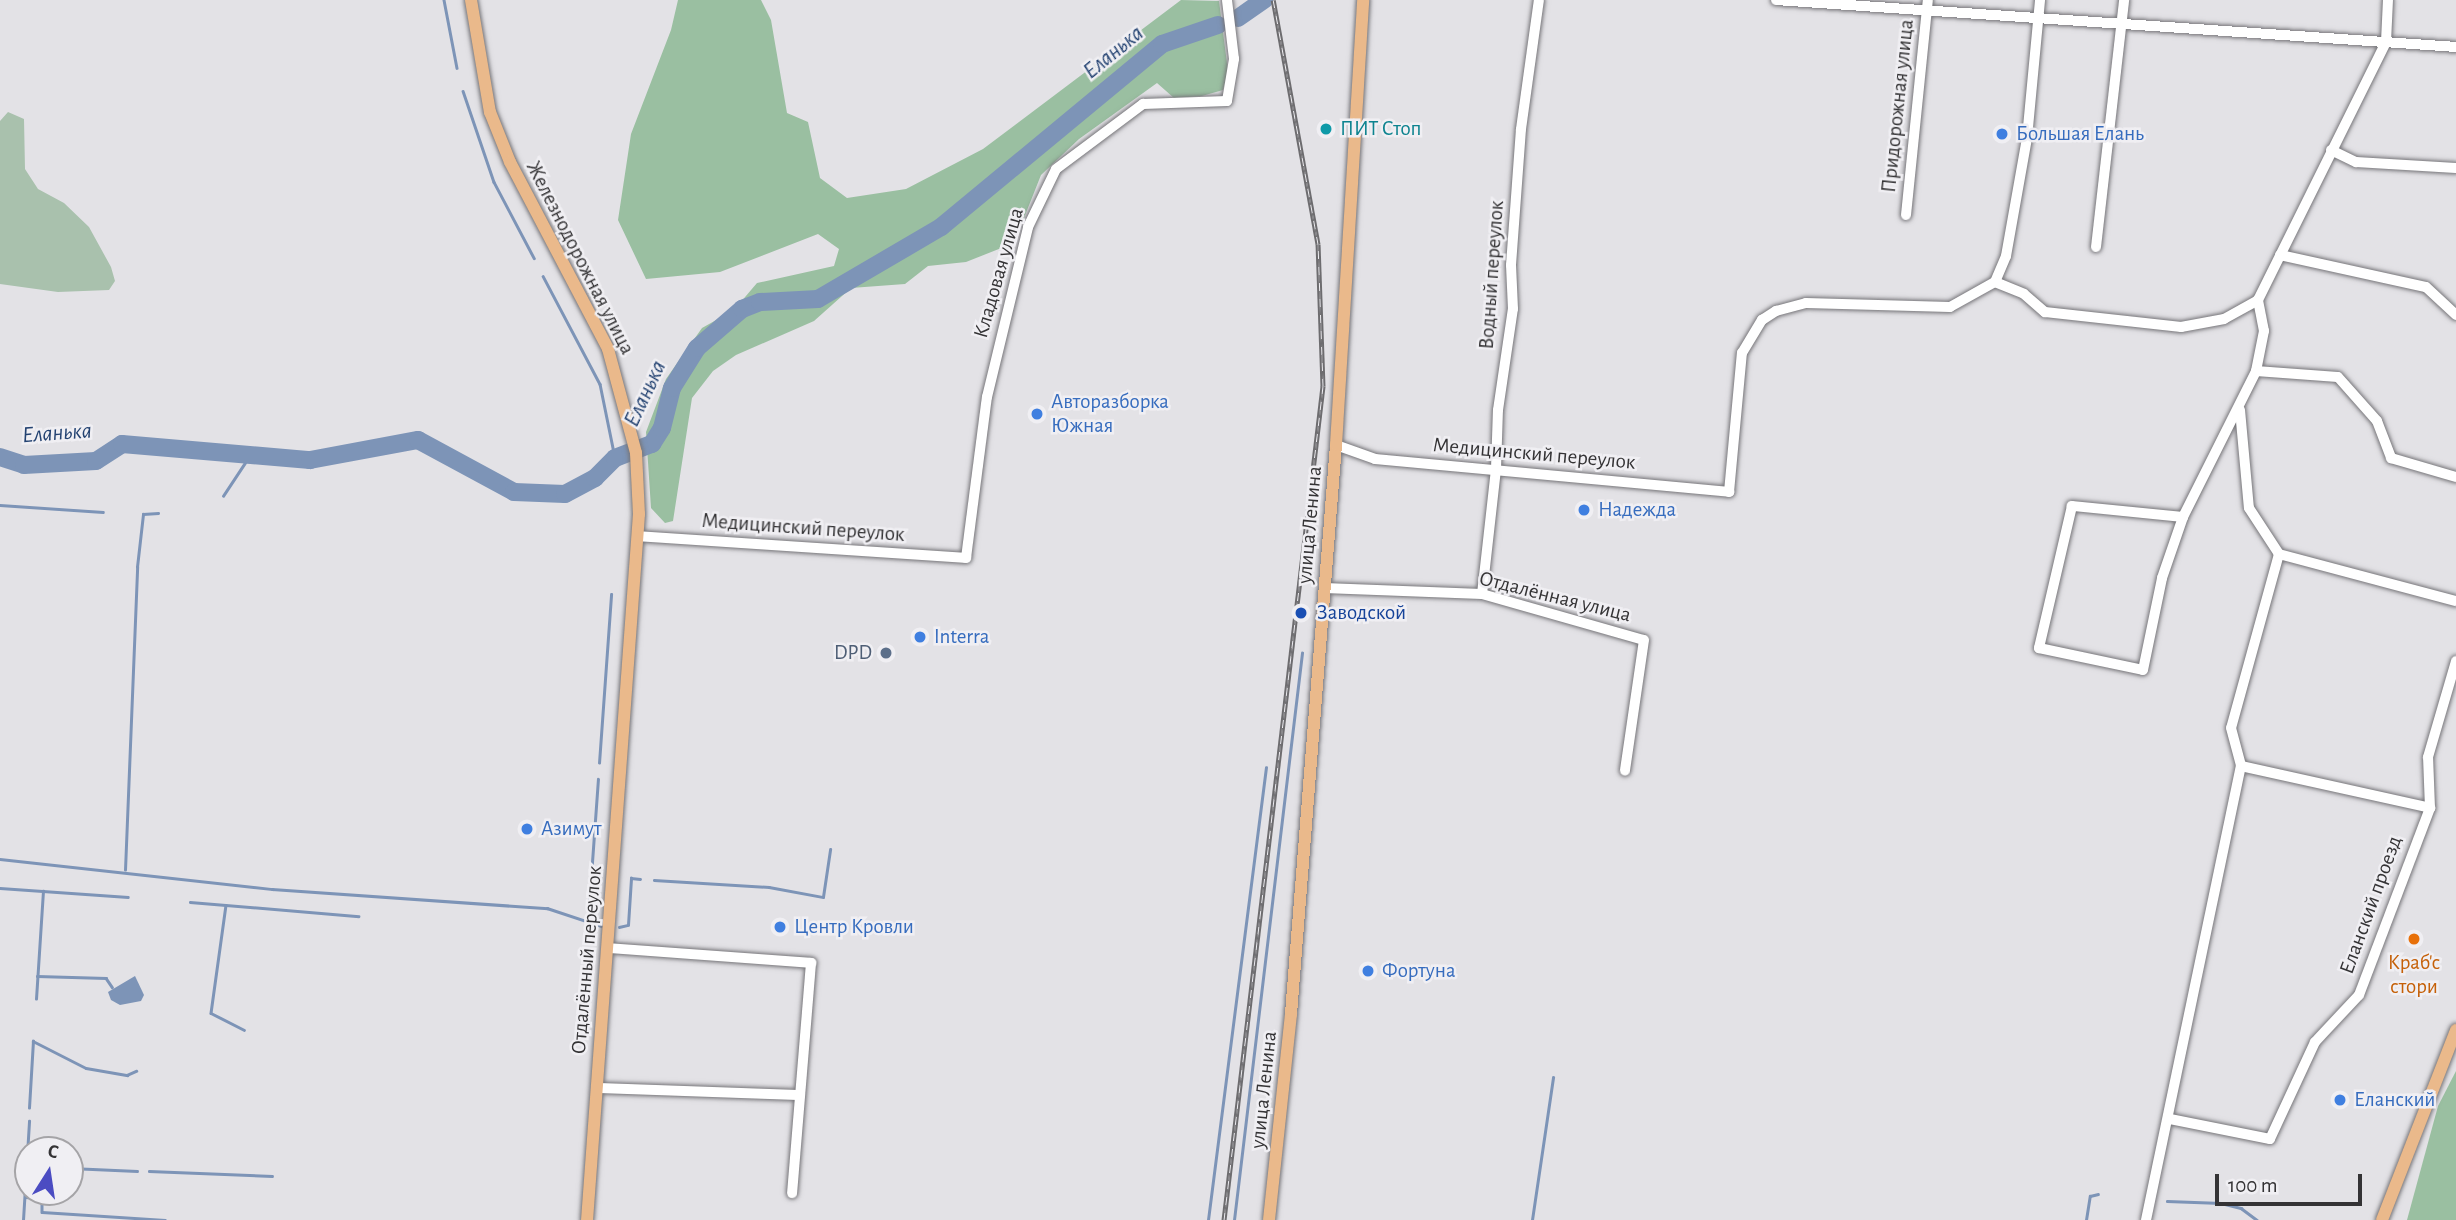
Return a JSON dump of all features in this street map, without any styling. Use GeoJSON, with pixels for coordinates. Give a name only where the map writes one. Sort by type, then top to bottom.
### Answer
{"type":"FeatureCollection","features":[{"type":"Feature","properties":{"kind":"main road","name":"Железнодорожная улица"},"geometry":{"type":"LineString","coordinates":[[471,0],[490,112],[510,162],[608,349],[631,422],[639,485],[637,536]]}},
{"type":"Feature","properties":{"kind":"main road","name":"улица Ленина"},"geometry":{"type":"LineString","coordinates":[[1269,1220],[1291,1014],[1336,445],[1363,0]]}},
{"type":"Feature","properties":{"kind":"main road","name":"Отдалённый переулок"},"geometry":{"type":"LineString","coordinates":[[587,1220],[637,536]]}},
{"type":"Feature","properties":{"kind":"main road"},"geometry":{"type":"LineString","coordinates":[[2382,1220],[2456,1030]]}},
{"type":"Feature","properties":{"kind":"street","name":"Кладовая улица"},"geometry":{"type":"LineString","coordinates":[[966,558],[987,397],[1028,227],[1056,169],[1143,104],[1227,101],[1234,59],[1227,0]]}},
{"type":"Feature","properties":{"kind":"street","name":"Водный переулок"},"geometry":{"type":"LineString","coordinates":[[1482,594],[1496,469],[1498,410],[1513,309],[1511,265],[1521,129],[1539,0]]}},
{"type":"Feature","properties":{"kind":"street"},"geometry":{"type":"LineString","coordinates":[[1776,0],[2456,47]]}},
{"type":"Feature","properties":{"kind":"street","name":"Придорожная улица"},"geometry":{"type":"LineString","coordinates":[[1906,215],[1928,0]]}},
{"type":"Feature","properties":{"kind":"street"},"geometry":{"type":"LineString","coordinates":[[2040,0],[2027,138],[2006,256],[1995,282],[2024,294],[2045,312],[2181,327],[2224,319],[2258,300],[2386,42],[2388,0]]}},
{"type":"Feature","properties":{"kind":"street"},"geometry":{"type":"LineString","coordinates":[[2096,247],[2124,0]]}},
{"type":"Feature","properties":{"kind":"street"},"geometry":{"type":"LineString","coordinates":[[2331,150],[2356,162],[2456,168]]}},
{"type":"Feature","properties":{"kind":"street"},"geometry":{"type":"LineString","coordinates":[[2280,255],[2426,287],[2456,315]]}},
{"type":"Feature","properties":{"kind":"street","name":"Медицинский переулок"},"geometry":{"type":"LineString","coordinates":[[1336,445],[1375,459],[1730,492],[1742,354],[1762,320],[1776,311],[1806,303],[1950,307],[1995,282]]}},
{"type":"Feature","properties":{"kind":"street"},"geometry":{"type":"LineString","coordinates":[[2183,517],[2072,506],[2039,648],[2143,670],[2162,578],[2183,517],[2241,410],[2256,371],[2264,331],[2258,300]]}},
{"type":"Feature","properties":{"kind":"street"},"geometry":{"type":"LineString","coordinates":[[2256,371],[2338,377],[2377,421],[2391,458],[2456,477]]}},
{"type":"Feature","properties":{"kind":"street"},"geometry":{"type":"LineString","coordinates":[[2241,410],[2249,508],[2279,554],[2456,601]]}},
{"type":"Feature","properties":{"kind":"street","name":"Медицинский переулок"},"geometry":{"type":"LineString","coordinates":[[637,536],[966,558]]}},
{"type":"Feature","properties":{"kind":"street"},"geometry":{"type":"LineString","coordinates":[[2146,1220],[2170,1119],[2241,766],[2231,728],[2279,554]]}},
{"type":"Feature","properties":{"kind":"street","name":"Отдалённая улица"},"geometry":{"type":"LineString","coordinates":[[1324,588],[1482,594],[1644,640],[1625,771]]}},
{"type":"Feature","properties":{"kind":"street"},"geometry":{"type":"LineString","coordinates":[[2241,766],[2430,808],[2428,757],[2456,660]]}},
{"type":"Feature","properties":{"kind":"street","name":"Еланский проезд"},"geometry":{"type":"LineString","coordinates":[[2170,1119],[2270,1139],[2315,1042],[2359,995],[2430,808]]}},
{"type":"Feature","properties":{"kind":"street"},"geometry":{"type":"LineString","coordinates":[[608,948],[811,962],[792,1193]]}},
{"type":"Feature","properties":{"kind":"street"},"geometry":{"type":"LineString","coordinates":[[597,1088],[800,1095]]}},
{"type":"Feature","properties":{"kind":"green space"},"geometry":{"type":"Polygon","coordinates":[[[678,0],[761,0],[771,20],[787,113],[808,122],[820,178],[847,198],[906,189],[983,149],[1181,0],[1219,1],[1228,71],[1223,90],[1202,96],[1174,98],[1157,83],[1079,139],[1041,175],[1014,243],[966,262],[928,266],[905,284],[851,288],[814,321],[736,355],[713,371],[692,398],[673,521],[665,523],[651,508],[646,432],[666,379],[702,328],[734,310],[757,283],[834,266],[839,249],[818,234],[720,272],[646,279],[618,220],[631,134],[671,30],[678,0]]]}},
{"type":"Feature","properties":{"kind":"green space"},"geometry":{"type":"Polygon","coordinates":[[[8,112],[24,119],[25,169],[38,189],[64,203],[89,227],[111,267],[115,281],[109,290],[58,292],[0,284],[0,121],[8,112]]]}},
{"type":"Feature","properties":{"kind":"green space"},"geometry":{"type":"Polygon","coordinates":[[[2456,1071],[2456,1220],[2407,1220],[2438,1106],[2456,1071]]]}},
{"type":"Feature","properties":{"kind":"water"},"geometry":{"type":"Polygon","coordinates":[[[135,976],[144,995],[141,1001],[120,1005],[111,1000],[108,992],[135,976]]]}},
{"type":"Feature","properties":{"kind":"waterway"},"geometry":{"type":"LineString","coordinates":[[444,0],[457,68]]}},
{"type":"Feature","properties":{"kind":"waterway","name":"Еланька"},"geometry":{"type":"LineString","coordinates":[[1238,18],[1264,0]]}},
{"type":"Feature","properties":{"kind":"waterway","name":"Еланька"},"geometry":{"type":"LineString","coordinates":[[0,457],[24,465],[96,461],[122,444],[310,460],[418,440],[514,492],[565,494],[595,478],[615,458],[652,444],[662,428],[672,388],[697,348],[742,309],[760,302],[818,299],[941,227],[1162,44],[1218,25]]}},
{"type":"Feature","properties":{"kind":"waterway"},"geometry":{"type":"LineString","coordinates":[[463,91],[494,182],[534,258]]}},
{"type":"Feature","properties":{"kind":"waterway"},"geometry":{"type":"LineString","coordinates":[[543,276],[600,384],[615,458]]}},
{"type":"Feature","properties":{"kind":"waterway"},"geometry":{"type":"LineString","coordinates":[[223,496],[250,455]]}},
{"type":"Feature","properties":{"kind":"waterway"},"geometry":{"type":"LineString","coordinates":[[0,505],[103,512]]}},
{"type":"Feature","properties":{"kind":"waterway"},"geometry":{"type":"LineString","coordinates":[[125,870],[137,567],[143,514],[158,513]]}},
{"type":"Feature","properties":{"kind":"waterway"},"geometry":{"type":"LineString","coordinates":[[599,763],[611,594]]}},
{"type":"Feature","properties":{"kind":"waterway"},"geometry":{"type":"LineString","coordinates":[[1234,1220],[1302,653]]}},
{"type":"Feature","properties":{"kind":"waterway"},"geometry":{"type":"LineString","coordinates":[[1208,1220],[1266,768]]}},
{"type":"Feature","properties":{"kind":"waterway"},"geometry":{"type":"LineString","coordinates":[[588,918],[598,779]]}},
{"type":"Feature","properties":{"kind":"waterway"},"geometry":{"type":"LineString","coordinates":[[654,880],[769,887],[823,897],[830,850]]}},
{"type":"Feature","properties":{"kind":"waterway"},"geometry":{"type":"LineString","coordinates":[[0,859],[272,889],[547,908],[601,926]]}},
{"type":"Feature","properties":{"kind":"waterway"},"geometry":{"type":"LineString","coordinates":[[619,927],[628,925],[631,878],[640,879]]}},
{"type":"Feature","properties":{"kind":"waterway"},"geometry":{"type":"LineString","coordinates":[[0,888],[128,897]]}},
{"type":"Feature","properties":{"kind":"waterway"},"geometry":{"type":"LineString","coordinates":[[36,999],[43,891]]}},
{"type":"Feature","properties":{"kind":"waterway"},"geometry":{"type":"LineString","coordinates":[[190,902],[358,916]]}},
{"type":"Feature","properties":{"kind":"waterway"},"geometry":{"type":"LineString","coordinates":[[226,905],[211,1013],[244,1030]]}},
{"type":"Feature","properties":{"kind":"waterway"},"geometry":{"type":"LineString","coordinates":[[37,976],[106,978],[112,987]]}},
{"type":"Feature","properties":{"kind":"waterway"},"geometry":{"type":"LineString","coordinates":[[29,1108],[33,1041],[86,1068],[127,1075],[136,1071]]}},
{"type":"Feature","properties":{"kind":"waterway"},"geometry":{"type":"LineString","coordinates":[[1532,1220],[1553,1078]]}},
{"type":"Feature","properties":{"kind":"waterway"},"geometry":{"type":"LineString","coordinates":[[23,1220],[29,1121]]}},
{"type":"Feature","properties":{"kind":"waterway"},"geometry":{"type":"LineString","coordinates":[[84,1169],[137,1171]]}},
{"type":"Feature","properties":{"kind":"waterway"},"geometry":{"type":"LineString","coordinates":[[149,1171],[272,1176]]}},
{"type":"Feature","properties":{"kind":"waterway"},"geometry":{"type":"LineString","coordinates":[[2086,1220],[2090,1196],[2098,1194]]}},
{"type":"Feature","properties":{"kind":"waterway"},"geometry":{"type":"LineString","coordinates":[[2167,1201],[2221,1203],[2241,1208],[2257,1220]]}},
{"type":"Feature","properties":{"kind":"waterway"},"geometry":{"type":"LineString","coordinates":[[42,1206],[42,1212],[165,1220]]}},
{"type":"Feature","properties":{"kind":"railway"},"geometry":{"type":"LineString","coordinates":[[1224,1220],[1323,386],[1318,244],[1273,0]]}},
{"type":"Feature","properties":{"kind":"place","name":"ПИТ Стоп"},"geometry":{"type":"Point","coordinates":[1326,129]}},
{"type":"Feature","properties":{"kind":"place","name":"Большая Елань"},"geometry":{"type":"Point","coordinates":[2002,134]}},
{"type":"Feature","properties":{"kind":"place","name":"Авторазборка Южная"},"geometry":{"type":"Point","coordinates":[1037,414]}},
{"type":"Feature","properties":{"kind":"place","name":"Надежда"},"geometry":{"type":"Point","coordinates":[1584,510]}},
{"type":"Feature","properties":{"kind":"place","name":"Заводской"},"geometry":{"type":"Point","coordinates":[1301,613]}},
{"type":"Feature","properties":{"kind":"place","name":"Interra"},"geometry":{"type":"Point","coordinates":[920,637]}},
{"type":"Feature","properties":{"kind":"place","name":"DPD"},"geometry":{"type":"Point","coordinates":[886,653]}},
{"type":"Feature","properties":{"kind":"place","name":"Азимут"},"geometry":{"type":"Point","coordinates":[527,829]}},
{"type":"Feature","properties":{"kind":"place","name":"Центр Кровли"},"geometry":{"type":"Point","coordinates":[780,927]}},
{"type":"Feature","properties":{"kind":"place","name":"Краб'с стори"},"geometry":{"type":"Point","coordinates":[2414,939]}},
{"type":"Feature","properties":{"kind":"place","name":"Фортуна"},"geometry":{"type":"Point","coordinates":[1368,971]}},
{"type":"Feature","properties":{"kind":"place","name":"Еланский"},"geometry":{"type":"Point","coordinates":[2340,1100]}}]}
